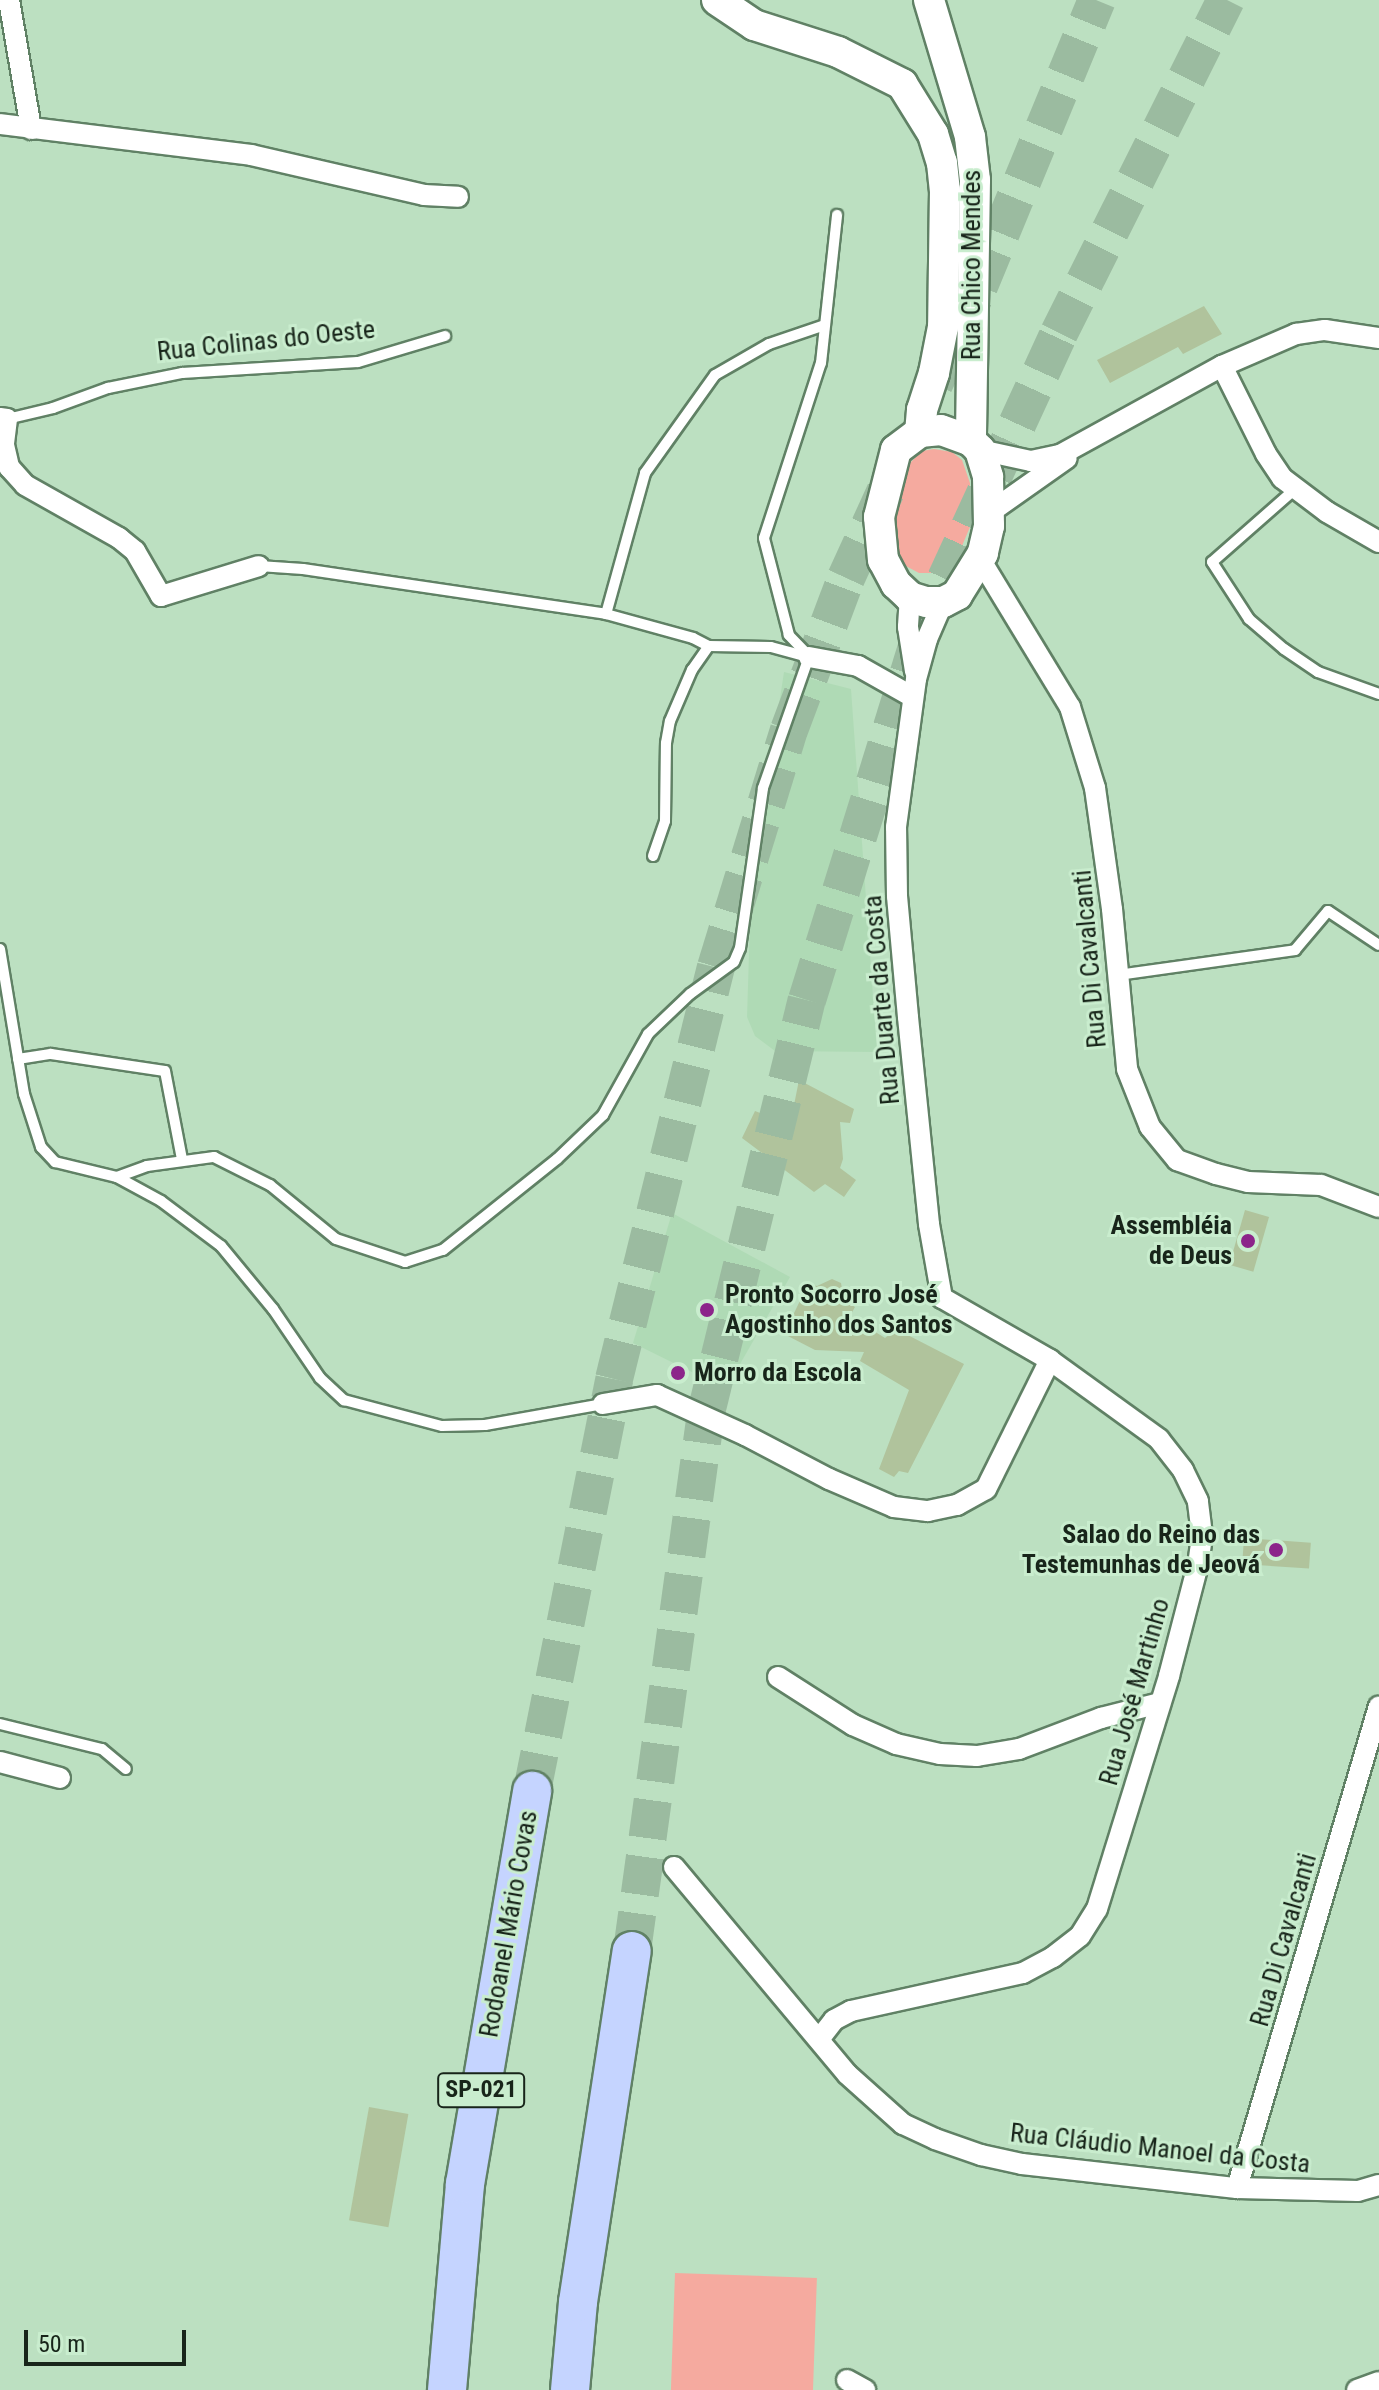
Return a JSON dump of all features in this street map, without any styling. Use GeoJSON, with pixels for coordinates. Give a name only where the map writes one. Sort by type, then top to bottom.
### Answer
{"type":"FeatureCollection","features":[{"type":"Feature","properties":{"kind":"highway","name":"Rodoanel Mário Covas"},"geometry":{"type":"LineString","coordinates":[[447,2390],[465,2184],[532,1791]]}},
{"type":"Feature","properties":{"kind":"highway"},"geometry":{"type":"LineString","coordinates":[[570,2390],[578,2302],[632,1951]]}},
{"type":"Feature","properties":{"kind":"street"},"geometry":{"type":"LineString","coordinates":[[9,0],[31,129]]}},
{"type":"Feature","properties":{"kind":"street","name":"Rua Chico Mendes"},"geometry":{"type":"LineString","coordinates":[[717,0],[754,25],[838,52],[902,84],[933,134],[942,163],[945,190],[943,327],[922,410],[920,432]]}},
{"type":"Feature","properties":{"kind":"street","name":"Rua Chico Mendes"},"geometry":{"type":"LineString","coordinates":[[929,0],[970,137],[977,243],[971,326],[975,446]]}},
{"type":"Feature","properties":{"kind":"street"},"geometry":{"type":"LineString","coordinates":[[0,124],[251,155],[424,195],[458,197]]}},
{"type":"Feature","properties":{"kind":"street"},"geometry":{"type":"LineString","coordinates":[[975,446],[988,477],[989,513],[980,559],[957,595],[943,602],[910,597],[896,584],[883,560],[879,517],[896,450],[920,432],[941,430],[975,446],[1031,461],[1060,455],[1086,443],[1222,366],[1296,334],[1325,330],[1379,338]]}},
{"type":"Feature","properties":{"kind":"street"},"geometry":{"type":"LineString","coordinates":[[1222,366],[1266,454],[1294,490],[1379,542]]}},
{"type":"Feature","properties":{"kind":"street"},"geometry":{"type":"LineString","coordinates":[[3,419],[9,467],[25,485],[127,545],[145,566],[161,596],[259,566]]}},
{"type":"Feature","properties":{"kind":"street"},"geometry":{"type":"LineString","coordinates":[[989,513],[1086,443]]}},
{"type":"Feature","properties":{"kind":"street","name":"Rua Di Cavalcanti"},"geometry":{"type":"LineString","coordinates":[[980,559],[1070,707],[1095,788],[1127,1069],[1150,1127],[1177,1160],[1248,1182],[1321,1185],[1379,1207]]}},
{"type":"Feature","properties":{"kind":"street","name":"Rua Duarte da Costa"},"geometry":{"type":"LineString","coordinates":[[910,597],[908,627],[915,688]]}},
{"type":"Feature","properties":{"kind":"street","name":"Rua Duarte da Costa"},"geometry":{"type":"LineString","coordinates":[[942,1298],[929,1224],[897,896],[896,827],[915,688],[927,639],[943,602]]}},
{"type":"Feature","properties":{"kind":"street"},"geometry":{"type":"LineString","coordinates":[[809,657],[858,666],[915,688]]}},
{"type":"Feature","properties":{"kind":"street","name":"Rua José Martinho"},"geometry":{"type":"LineString","coordinates":[[820,2038],[834,2020],[851,2011],[1023,1973],[1053,1957],[1080,1936],[1097,1909],[1160,1703],[1198,1565],[1202,1535],[1198,1501],[1183,1470],[1159,1439],[1050,1360],[942,1298]]}},
{"type":"Feature","properties":{"kind":"street"},"geometry":{"type":"LineString","coordinates":[[603,1404],[657,1395],[894,1507],[928,1511],[957,1505],[986,1489],[1050,1360]]}},
{"type":"Feature","properties":{"kind":"street"},"geometry":{"type":"LineString","coordinates":[[778,1677],[853,1725],[896,1744],[940,1754],[977,1756],[1019,1749],[1101,1718],[1160,1703]]}},
{"type":"Feature","properties":{"kind":"street","name":"Rua Di Cavalcanti"},"geometry":{"type":"LineString","coordinates":[[1237,2188],[1379,1706]]}},
{"type":"Feature","properties":{"kind":"street"},"geometry":{"type":"LineString","coordinates":[[0,1762],[60,1778]]}},
{"type":"Feature","properties":{"kind":"street","name":"Rua Cláudio Manoel da Costa"},"geometry":{"type":"LineString","coordinates":[[674,1867],[847,2074],[903,2124],[946,2143],[1022,2164],[1237,2188],[1358,2191],[1379,2185]]}},
{"type":"Feature","properties":{"kind":"street"},"geometry":{"type":"LineString","coordinates":[[1357,2390],[1379,2382]]}},
{"type":"Feature","properties":{"kind":"lane"},"geometry":{"type":"LineString","coordinates":[[809,657],[789,635],[764,538],[821,363],[837,215]]}},
{"type":"Feature","properties":{"kind":"lane"},"geometry":{"type":"LineString","coordinates":[[606,614],[645,473],[715,375],[769,344],[825,325]]}},
{"type":"Feature","properties":{"kind":"lane","name":"Rua Colinas do Oeste"},"geometry":{"type":"LineString","coordinates":[[3,419],[53,408],[108,388],[182,373],[358,362],[445,336]]}},
{"type":"Feature","properties":{"kind":"lane"},"geometry":{"type":"LineString","coordinates":[[1294,490],[1212,562],[1249,619],[1284,649],[1318,672],[1379,694]]}},
{"type":"Feature","properties":{"kind":"lane"},"geometry":{"type":"LineString","coordinates":[[259,566],[303,569],[606,614],[693,638],[709,646],[771,647],[809,657]]}},
{"type":"Feature","properties":{"kind":"lane"},"geometry":{"type":"LineString","coordinates":[[653,856],[664,832],[666,743],[670,721],[692,670],[709,646]]}},
{"type":"Feature","properties":{"kind":"lane"},"geometry":{"type":"LineString","coordinates":[[117,1177],[182,1159],[214,1157],[270,1185],[336,1239],[405,1262],[443,1250],[546,1169],[603,1115],[615,1098],[632,1058],[663,1017],[734,962],[740,948],[763,788],[809,657]]}},
{"type":"Feature","properties":{"kind":"lane"},"geometry":{"type":"LineString","coordinates":[[1118,975],[1295,950],[1328,911],[1379,945]]}},
{"type":"Feature","properties":{"kind":"lane"},"geometry":{"type":"LineString","coordinates":[[0,949],[33,1132],[41,1147],[55,1162],[117,1177],[161,1201],[221,1246],[273,1309],[320,1378],[344,1400],[442,1426],[485,1425],[603,1404]]}},
{"type":"Feature","properties":{"kind":"lane"},"geometry":{"type":"LineString","coordinates":[[18,1059],[51,1054],[165,1071],[182,1159]]}},
{"type":"Feature","properties":{"kind":"lane"},"geometry":{"type":"LineString","coordinates":[[0,1724],[102,1749],[126,1769]]}},
{"type":"Feature","properties":{"kind":"shaded area"},"geometry":{"type":"Polygon","coordinates":[[[922,451],[952,452],[962,460],[970,483],[970,527],[959,553],[948,566],[938,573],[919,573],[904,565],[898,555],[894,517],[901,482],[910,463],[922,451]]]}},
{"type":"Feature","properties":{"kind":"shaded area"},"geometry":{"type":"Polygon","coordinates":[[[784,672],[851,689],[877,1052],[775,1051],[755,1036],[747,1017],[751,889],[784,672]]]}},
{"type":"Feature","properties":{"kind":"shaded area","name":"Pronto Socorro José Agostinho dos Santos"},"geometry":{"type":"Polygon","coordinates":[[[672,1213],[790,1277],[732,1378],[704,1378],[633,1343],[672,1213]]]}},
{"type":"Feature","properties":{"kind":"shaded area"},"geometry":{"type":"Polygon","coordinates":[[[675,2273],[817,2278],[813,2390],[671,2390],[675,2273]]]}},
{"type":"Feature","properties":{"kind":"building"},"geometry":{"type":"Polygon","coordinates":[[[1204,306],[1222,334],[1183,354],[1178,347],[1110,383],[1097,360],[1204,306]]]}},
{"type":"Feature","properties":{"kind":"building"},"geometry":{"type":"Polygon","coordinates":[[[799,1080],[854,1109],[850,1123],[840,1122],[843,1159],[840,1168],[856,1180],[844,1197],[825,1184],[814,1192],[742,1138],[755,1111],[790,1125],[799,1080]]]}},
{"type":"Feature","properties":{"kind":"building","name":"Assembléia de Deus"},"geometry":{"type":"Polygon","coordinates":[[[1245,1210],[1269,1217],[1253,1272],[1229,1265],[1245,1210]]]}},
{"type":"Feature","properties":{"kind":"building"},"geometry":{"type":"Polygon","coordinates":[[[832,1279],[841,1283],[844,1300],[855,1307],[850,1316],[885,1338],[896,1329],[964,1364],[908,1473],[899,1471],[894,1477],[879,1469],[909,1390],[860,1361],[864,1352],[815,1350],[784,1334],[808,1284],[817,1286],[832,1279]]]}},
{"type":"Feature","properties":{"kind":"building","name":"Salao do Reino das Testemunhas de Jeová"},"geometry":{"type":"Polygon","coordinates":[[[1244,1538],[1311,1543],[1309,1569],[1242,1564],[1244,1538]]]}},
{"type":"Feature","properties":{"kind":"building"},"geometry":{"type":"Polygon","coordinates":[[[369,2107],[408,2114],[388,2227],[349,2220],[369,2107]]]}},
{"type":"Feature","properties":{"kind":"tunnel"},"geometry":{"type":"LineString","coordinates":[[934,384],[979,286],[1097,0]]}},
{"type":"Feature","properties":{"kind":"tunnel"},"geometry":{"type":"LineString","coordinates":[[632,1951],[706,1413],[807,1000],[922,631],[1059,333],[1226,0]]}},
{"type":"Feature","properties":{"kind":"tunnel"},"geometry":{"type":"LineString","coordinates":[[532,1791],[614,1379],[716,967],[789,730],[846,578],[887,488]]}},
{"type":"Feature","properties":{"kind":"place","name":"Assembléia de Deus"},"geometry":{"type":"Point","coordinates":[1248,1241]}},
{"type":"Feature","properties":{"kind":"place","name":"Pronto Socorro José Agostinho dos Santos"},"geometry":{"type":"Point","coordinates":[707,1310]}},
{"type":"Feature","properties":{"kind":"place","name":"Morro da Escola"},"geometry":{"type":"Point","coordinates":[678,1373]}},
{"type":"Feature","properties":{"kind":"place","name":"Salao do Reino das Testemunhas de Jeová"},"geometry":{"type":"Point","coordinates":[1276,1550]}}]}
